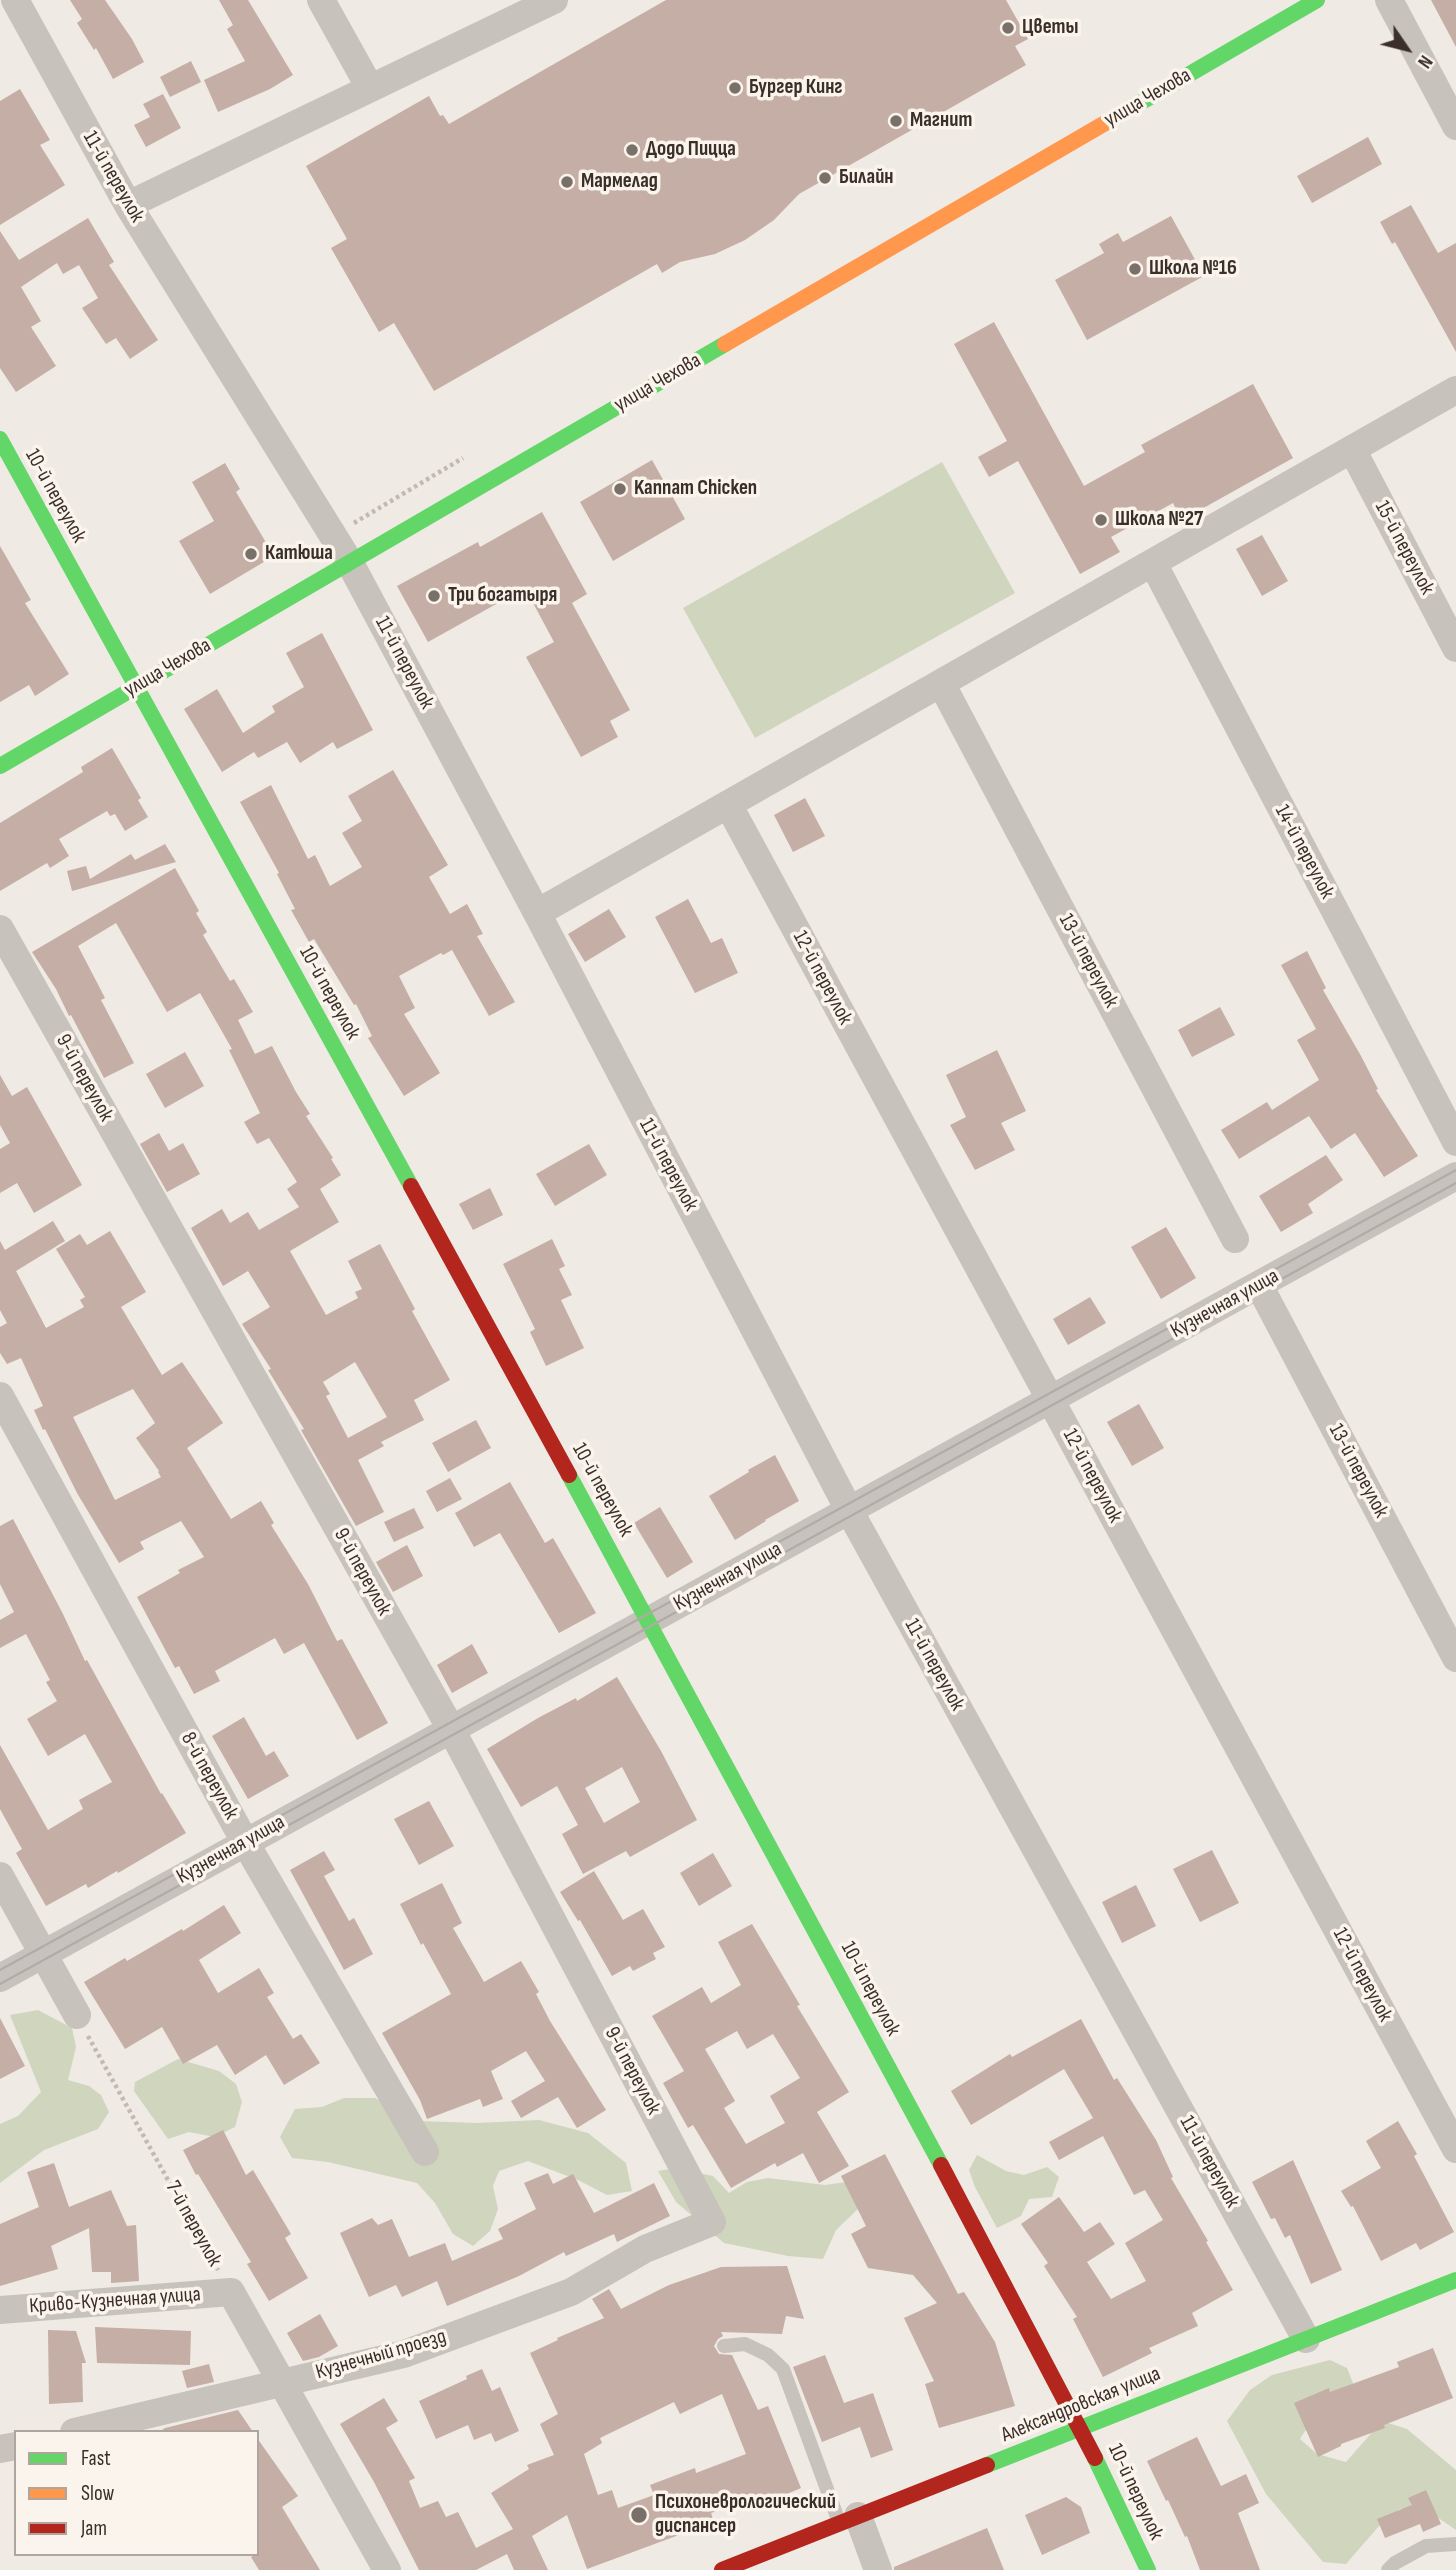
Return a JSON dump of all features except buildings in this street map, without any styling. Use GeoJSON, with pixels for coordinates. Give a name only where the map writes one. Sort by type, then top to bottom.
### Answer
{"type":"FeatureCollection","features":[{"type":"Feature","properties":{"kind":"street","name":"11-й переулок"},"geometry":{"type":"LineString","coordinates":[[15,0],[128,205],[350,563],[537,913],[849,1510],[1306,2339]]}},
{"type":"Feature","properties":{"kind":"street"},"geometry":{"type":"LineString","coordinates":[[321,0],[370,88]]}},
{"type":"Feature","properties":{"kind":"street"},"geometry":{"type":"LineString","coordinates":[[128,205],[554,0]]}},
{"type":"Feature","properties":{"kind":"street","name":"улица Чехова"},"geometry":{"type":"LineString","coordinates":[[0,766],[1317,0]]}},
{"type":"Feature","properties":{"kind":"street"},"geometry":{"type":"LineString","coordinates":[[1389,0],[1456,126]]}},
{"type":"Feature","properties":{"kind":"street"},"geometry":{"type":"LineString","coordinates":[[537,913],[1456,390]]}},
{"type":"Feature","properties":{"kind":"street","name":"10-й переулок"},"geometry":{"type":"LineString","coordinates":[[0,439],[649,1620],[1081,2428],[1148,2570]]}},
{"type":"Feature","properties":{"kind":"street","name":"15-й переулок"},"geometry":{"type":"LineString","coordinates":[[1352,449],[1456,648]]}},
{"type":"Feature","properties":{"kind":"street","name":"14-й переулок"},"geometry":{"type":"LineString","coordinates":[[1153,563],[1456,1142]]}},
{"type":"Feature","properties":{"kind":"street","name":"13-й переулок"},"geometry":{"type":"LineString","coordinates":[[941,683],[1235,1239]]}},
{"type":"Feature","properties":{"kind":"street","name":"12-й переулок"},"geometry":{"type":"LineString","coordinates":[[728,804],[1456,2148]]}},
{"type":"Feature","properties":{"kind":"street","name":"9-й переулок"},"geometry":{"type":"LineString","coordinates":[[0,929],[451,1729],[712,2222]]}},
{"type":"Feature","properties":{"kind":"street","name":"Кузнечная улица"},"geometry":{"type":"LineString","coordinates":[[0,1978],[1456,1177]]}},
{"type":"Feature","properties":{"kind":"street","name":"13-й переулок"},"geometry":{"type":"LineString","coordinates":[[1259,1285],[1456,1658]]}},
{"type":"Feature","properties":{"kind":"street","name":"8-й переулок"},"geometry":{"type":"LineString","coordinates":[[0,1396],[245,1842],[425,2152]]}},
{"type":"Feature","properties":{"kind":"street"},"geometry":{"type":"LineString","coordinates":[[0,1877],[77,2015]]}},
{"type":"Feature","properties":{"kind":"street","name":"Кузнечный проезд"},"geometry":{"type":"LineString","coordinates":[[82,2430],[404,2354],[571,2292],[645,2249],[712,2222]]}},
{"type":"Feature","properties":{"kind":"street","name":"Александровская улица"},"geometry":{"type":"LineString","coordinates":[[722,2570],[1456,2280]]}},
{"type":"Feature","properties":{"kind":"street","name":"Криво-Кузнечная улица"},"geometry":{"type":"LineString","coordinates":[[0,2309],[230,2292]]}},
{"type":"Feature","properties":{"kind":"street","name":"7-й переулок"},"geometry":{"type":"LineString","coordinates":[[230,2292],[387,2570]]}},
{"type":"Feature","properties":{"kind":"street"},"geometry":{"type":"LineString","coordinates":[[849,2520],[878,2570]]}},
{"type":"Feature","properties":{"kind":"lane"},"geometry":{"type":"LineString","coordinates":[[724,2346],[745,2344],[768,2355],[783,2369],[849,2520]]}},
{"type":"Feature","properties":{"kind":"lane"},"geometry":{"type":"LineString","coordinates":[[1388,2570],[1395,2563],[1426,2546],[1456,2544]]}},
{"type":"Feature","properties":{"kind":"path","name":"7-й переулок"},"geometry":{"type":"LineString","coordinates":[[77,2015],[230,2292]]}},
{"type":"Feature","properties":{"kind":"green space"},"geometry":{"type":"Polygon","coordinates":[[[942,462],[1015,593],[755,738],[683,608],[942,462]]]}},
{"type":"Feature","properties":{"kind":"green space"},"geometry":{"type":"Polygon","coordinates":[[[38,2010],[72,2028],[76,2047],[68,2080],[89,2086],[101,2095],[109,2112],[98,2129],[44,2150],[0,2183],[0,2124],[18,2116],[41,2092],[10,2015],[38,2010]]]}},
{"type":"Feature","properties":{"kind":"green space"},"geometry":{"type":"Polygon","coordinates":[[[178,2059],[219,2071],[236,2084],[242,2102],[235,2127],[215,2137],[189,2132],[168,2139],[134,2091],[135,2082],[178,2059]]]}},
{"type":"Feature","properties":{"kind":"green space"},"geometry":{"type":"Polygon","coordinates":[[[344,2098],[375,2098],[419,2121],[477,2123],[539,2120],[588,2133],[626,2163],[632,2191],[607,2195],[578,2180],[528,2161],[499,2171],[493,2186],[498,2209],[490,2231],[473,2246],[453,2234],[435,2203],[417,2183],[328,2162],[292,2158],[280,2137],[295,2109],[322,2107],[344,2098]]]}},
{"type":"Feature","properties":{"kind":"green space"},"geometry":{"type":"Polygon","coordinates":[[[977,2155],[1006,2171],[1024,2175],[1047,2167],[1059,2177],[1052,2197],[1029,2199],[1021,2216],[997,2228],[969,2170],[977,2155]]]}},
{"type":"Feature","properties":{"kind":"green space"},"geometry":{"type":"Polygon","coordinates":[[[676,2168],[713,2176],[729,2193],[747,2182],[768,2178],[825,2185],[854,2181],[861,2206],[836,2230],[823,2259],[788,2256],[724,2243],[676,2202],[658,2171],[676,2168]]]}},
{"type":"Feature","properties":{"kind":"green space"},"geometry":{"type":"Polygon","coordinates":[[[1330,2360],[1347,2368],[1357,2393],[1317,2412],[1300,2439],[1317,2454],[1346,2462],[1382,2421],[1407,2429],[1456,2470],[1456,2530],[1434,2515],[1400,2509],[1379,2526],[1346,2564],[1323,2562],[1266,2494],[1227,2421],[1250,2390],[1272,2375],[1330,2360]]]}},
{"type":"Feature","properties":{"kind":"tram line"},"geometry":{"type":"LineString","coordinates":[[0,1970],[1456,1170]]}},
{"type":"Feature","properties":{"kind":"tram line"},"geometry":{"type":"LineString","coordinates":[[0,1984],[1456,1183]]}},
{"type":"Feature","properties":{"kind":"traffic: fast"},"geometry":{"type":"LineString","coordinates":[[1107,122],[1317,0]]}},
{"type":"Feature","properties":{"kind":"traffic: fast"},"geometry":{"type":"LineString","coordinates":[[0,766],[725,344]]}},
{"type":"Feature","properties":{"kind":"traffic: fast"},"geometry":{"type":"LineString","coordinates":[[0,439],[411,1186]]}},
{"type":"Feature","properties":{"kind":"traffic: fast"},"geometry":{"type":"LineString","coordinates":[[569,1475],[941,2165]]}},
{"type":"Feature","properties":{"kind":"traffic: fast"},"geometry":{"type":"LineString","coordinates":[[987,2465],[1456,2280]]}},
{"type":"Feature","properties":{"kind":"traffic: fast"},"geometry":{"type":"LineString","coordinates":[[1095,2458],[1148,2570]]}},
{"type":"Feature","properties":{"kind":"traffic: slow"},"geometry":{"type":"LineString","coordinates":[[725,344],[1107,122]]}},
{"type":"Feature","properties":{"kind":"traffic: jam"},"geometry":{"type":"LineString","coordinates":[[411,1186],[569,1475]]}},
{"type":"Feature","properties":{"kind":"traffic: jam"},"geometry":{"type":"LineString","coordinates":[[941,2165],[1095,2458]]}},
{"type":"Feature","properties":{"kind":"traffic: jam"},"geometry":{"type":"LineString","coordinates":[[722,2570],[987,2465]]}},
{"type":"Feature","properties":{"kind":"place","name":"Цветы"},"geometry":{"type":"Point","coordinates":[1008,28]}},
{"type":"Feature","properties":{"kind":"place","name":"Бургер Кинг"},"geometry":{"type":"Point","coordinates":[735,88]}},
{"type":"Feature","properties":{"kind":"place","name":"Магнит"},"geometry":{"type":"Point","coordinates":[896,121]}},
{"type":"Feature","properties":{"kind":"place","name":"Додо Пицца"},"geometry":{"type":"Point","coordinates":[632,150]}},
{"type":"Feature","properties":{"kind":"place","name":"Билайн"},"geometry":{"type":"Point","coordinates":[825,178]}},
{"type":"Feature","properties":{"kind":"place","name":"Мармелад"},"geometry":{"type":"Point","coordinates":[567,182]}},
{"type":"Feature","properties":{"kind":"place","name":"Школа №16"},"geometry":{"type":"Point","coordinates":[1135,269]}},
{"type":"Feature","properties":{"kind":"place","name":"Kannam Chicken"},"geometry":{"type":"Point","coordinates":[620,489]}},
{"type":"Feature","properties":{"kind":"place","name":"Школа №27"},"geometry":{"type":"Point","coordinates":[1101,520]}},
{"type":"Feature","properties":{"kind":"place","name":"Катюша"},"geometry":{"type":"Point","coordinates":[251,554]}},
{"type":"Feature","properties":{"kind":"place","name":"Три богатыря"},"geometry":{"type":"Point","coordinates":[434,596]}},
{"type":"Feature","properties":{"kind":"place","name":"Психоневрологический диспансер"},"geometry":{"type":"Point","coordinates":[639,2515]}}]}
